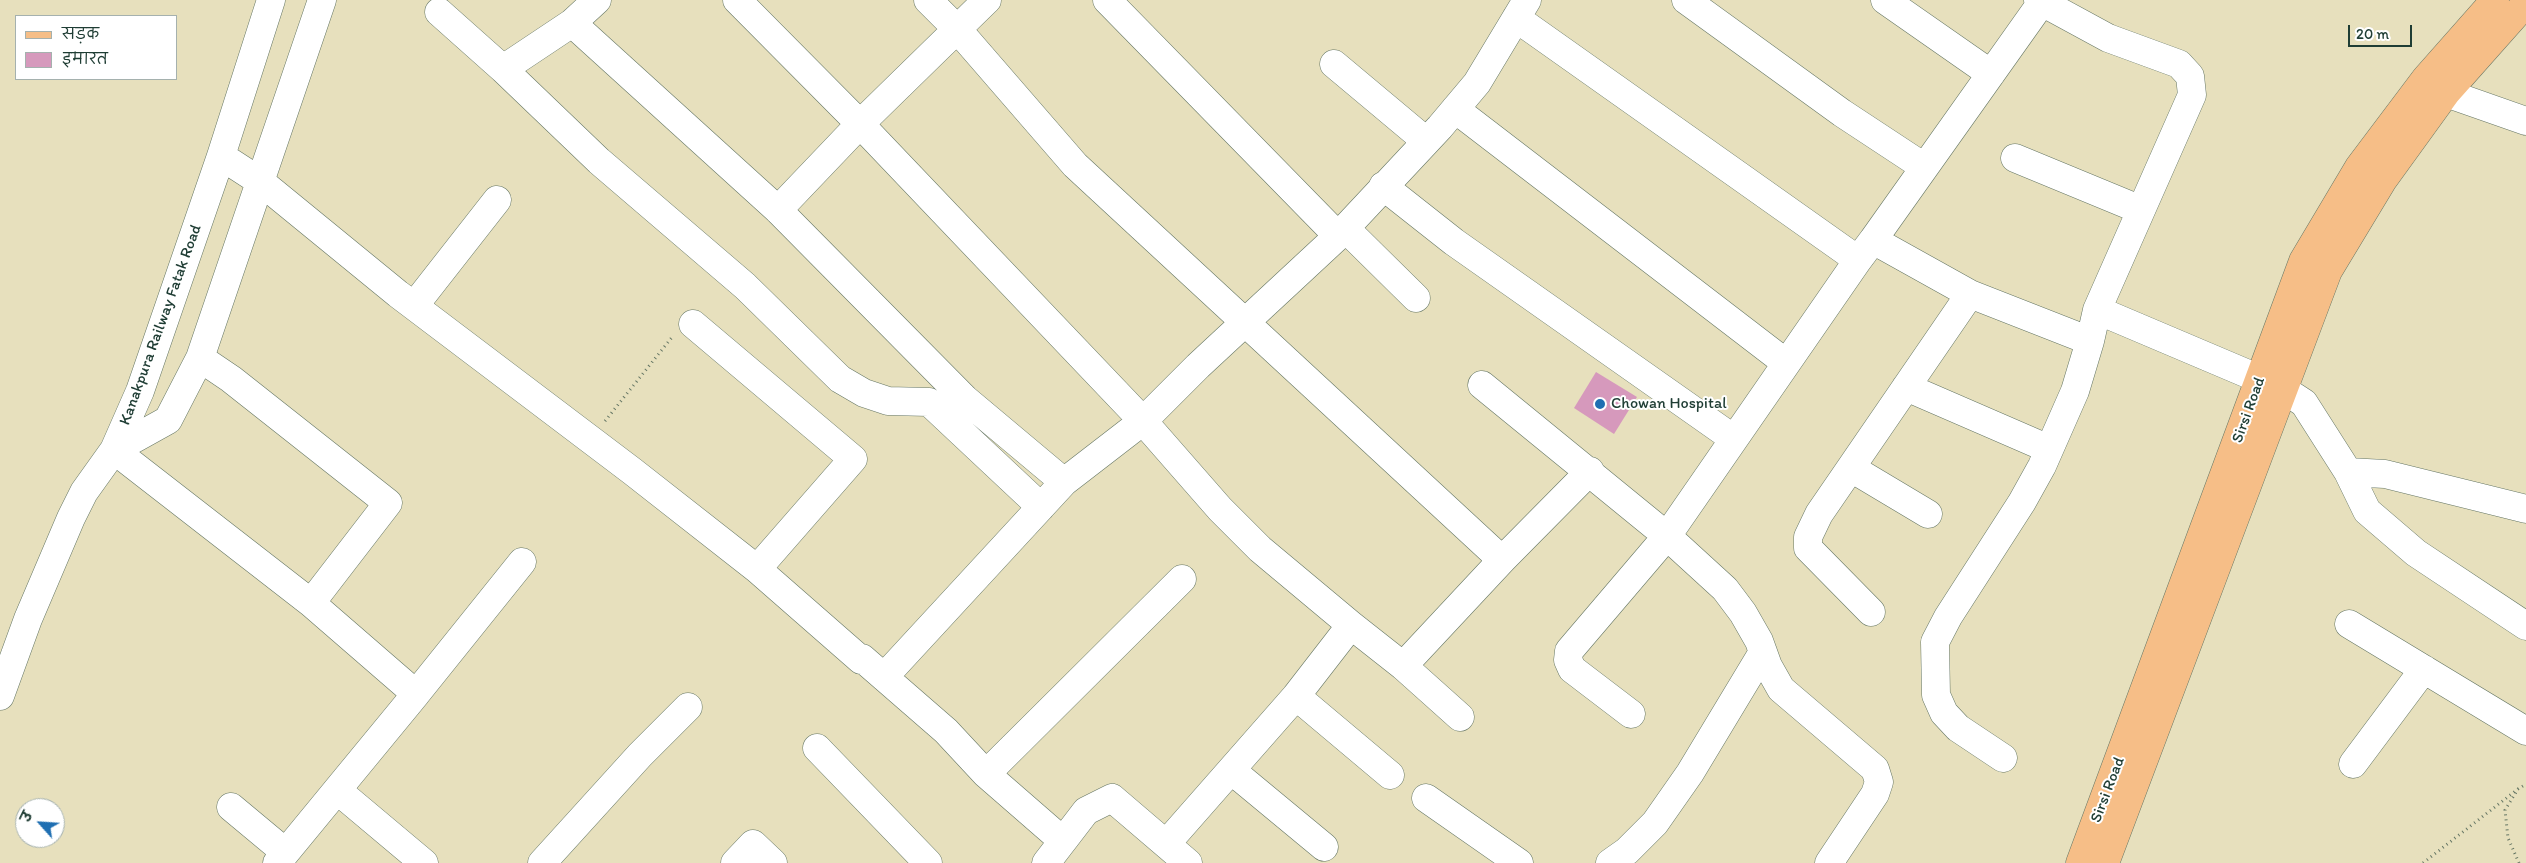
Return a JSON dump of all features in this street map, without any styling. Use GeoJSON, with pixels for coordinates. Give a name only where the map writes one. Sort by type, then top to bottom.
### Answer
{"type":"FeatureCollection","features":[{"type":"Feature","properties":{"kind":"main road","name":"Sirsi Road"},"geometry":{"type":"LineString","coordinates":[[2105,863],[2272,384],[2303,261],[2359,167],[2426,78],[2495,0]]}},
{"type":"Feature","properties":{"kind":"main road","name":"Sirsi Road"},"geometry":{"type":"LineString","coordinates":[[2080,863],[2272,384],[2328,271],[2383,180],[2446,93],[2526,3]]}},
{"type":"Feature","properties":{"kind":"street","name":"Kanakpura Railway Fatak Road"},"geometry":{"type":"LineString","coordinates":[[114,450],[140,390],[221,156],[271,0]]}},
{"type":"Feature","properties":{"kind":"street","name":"Kanakpura Railway Fatak Road"},"geometry":{"type":"LineString","coordinates":[[114,450],[168,420],[200,358],[322,0]]}},
{"type":"Feature","properties":{"kind":"street"},"geometry":{"type":"LineString","coordinates":[[504,69],[572,23],[597,0]]}},
{"type":"Feature","properties":{"kind":"street"},"geometry":{"type":"LineString","coordinates":[[738,0],[860,124],[1143,421],[1202,490],[1260,549],[1403,666],[1460,717]]}},
{"type":"Feature","properties":{"kind":"street"},"geometry":{"type":"LineString","coordinates":[[928,0],[958,30],[1074,165],[1244,324],[1502,560]]}},
{"type":"Feature","properties":{"kind":"street"},"geometry":{"type":"LineString","coordinates":[[778,210],[860,124],[987,0]]}},
{"type":"Feature","properties":{"kind":"street"},"geometry":{"type":"LineString","coordinates":[[1107,0],[1341,232],[1416,298]]}},
{"type":"Feature","properties":{"kind":"street"},"geometry":{"type":"LineString","coordinates":[[1686,0],[1842,113],[1924,167]]}},
{"type":"Feature","properties":{"kind":"street"},"geometry":{"type":"LineString","coordinates":[[1885,0],[1991,74]]}},
{"type":"Feature","properties":{"kind":"street"},"geometry":{"type":"LineString","coordinates":[[1631,714],[1572,669],[1568,660],[1569,651],[1667,536],[1865,250],[1991,74],[2040,1],[2108,38],[2179,64],[2190,76],[2192,95],[2098,310],[2075,391],[2049,450],[2022,502],[1948,617],[1935,642],[1936,695],[1944,713],[1958,728],[2003,758]]}},
{"type":"Feature","properties":{"kind":"street"},"geometry":{"type":"LineString","coordinates":[[884,677],[1064,482],[1143,421],[1198,366],[1341,232],[1477,83],[1522,9],[1865,250],[2090,341]]}},
{"type":"Feature","properties":{"kind":"street"},"geometry":{"type":"LineString","coordinates":[[439,12],[504,69],[599,161],[745,286],[840,379],[864,393],[888,401],[929,402],[1041,507]]}},
{"type":"Feature","properties":{"kind":"street"},"geometry":{"type":"LineString","coordinates":[[572,23],[778,210],[965,399],[1064,482]]}},
{"type":"Feature","properties":{"kind":"street"},"geometry":{"type":"LineString","coordinates":[[1334,64],[1426,141]]}},
{"type":"Feature","properties":{"kind":"street"},"geometry":{"type":"LineString","coordinates":[[2446,93],[2526,121]]}},
{"type":"Feature","properties":{"kind":"street"},"geometry":{"type":"LineString","coordinates":[[1455,109],[1786,363]]}},
{"type":"Feature","properties":{"kind":"street"},"geometry":{"type":"LineString","coordinates":[[221,156],[261,182],[304,219],[414,306],[591,439],[756,569],[946,731],[986,774],[1063,841]]}},
{"type":"Feature","properties":{"kind":"street"},"geometry":{"type":"LineString","coordinates":[[2015,158],[2141,210]]}},
{"type":"Feature","properties":{"kind":"street"},"geometry":{"type":"LineString","coordinates":[[1383,186],[1454,242],[1734,438]]}},
{"type":"Feature","properties":{"kind":"street"},"geometry":{"type":"LineString","coordinates":[[414,306],[497,200]]}},
{"type":"Feature","properties":{"kind":"street"},"geometry":{"type":"LineString","coordinates":[[1871,612],[1808,548],[1808,537],[1812,526],[1970,294]]}},
{"type":"Feature","properties":{"kind":"street"},"geometry":{"type":"LineString","coordinates":[[2098,310],[2272,384],[2304,403],[2348,472],[2367,511],[2416,553],[2526,626]]}},
{"type":"Feature","properties":{"kind":"street"},"geometry":{"type":"LineString","coordinates":[[693,324],[853,458],[756,569]]}},
{"type":"Feature","properties":{"kind":"street"},"geometry":{"type":"LineString","coordinates":[[200,358],[231,379],[388,503],[311,603]]}},
{"type":"Feature","properties":{"kind":"street"},"geometry":{"type":"LineString","coordinates":[[1482,385],[1590,471],[1667,536],[1725,589],[1743,613],[1781,689],[1875,769],[1879,782],[1875,794],[1828,863]]}},
{"type":"Feature","properties":{"kind":"street"},"geometry":{"type":"LineString","coordinates":[[1906,387],[2049,450]]}},
{"type":"Feature","properties":{"kind":"street"},"geometry":{"type":"LineString","coordinates":[[0,696],[28,619],[71,518],[84,492],[114,450],[311,603],[416,694]]}},
{"type":"Feature","properties":{"kind":"street"},"geometry":{"type":"LineString","coordinates":[[1851,468],[1928,514]]}},
{"type":"Feature","properties":{"kind":"street"},"geometry":{"type":"LineString","coordinates":[[1403,666],[1502,560],[1590,471]]}},
{"type":"Feature","properties":{"kind":"street"},"geometry":{"type":"LineString","coordinates":[[2348,472],[2385,474],[2526,509]]}},
{"type":"Feature","properties":{"kind":"street"},"geometry":{"type":"LineString","coordinates":[[231,807],[281,857],[522,562]]}},
{"type":"Feature","properties":{"kind":"street"},"geometry":{"type":"LineString","coordinates":[[986,774],[1182,579]]}},
{"type":"Feature","properties":{"kind":"street"},"geometry":{"type":"LineString","coordinates":[[2349,624],[2526,731]]}},
{"type":"Feature","properties":{"kind":"street"},"geometry":{"type":"LineString","coordinates":[[1166,844],[1296,696],[1351,625]]}},
{"type":"Feature","properties":{"kind":"street"},"geometry":{"type":"LineString","coordinates":[[1610,863],[1627,851],[1655,823],[1690,773],[1763,652]]}},
{"type":"Feature","properties":{"kind":"street"},"geometry":{"type":"LineString","coordinates":[[2354,764],[2424,669]]}},
{"type":"Feature","properties":{"kind":"street"},"geometry":{"type":"LineString","coordinates":[[1296,696],[1390,775]]}},
{"type":"Feature","properties":{"kind":"street"},"geometry":{"type":"LineString","coordinates":[[542,863],[640,755],[688,707]]}},
{"type":"Feature","properties":{"kind":"street"},"geometry":{"type":"LineString","coordinates":[[817,748],[928,863]]}},
{"type":"Feature","properties":{"kind":"street"},"geometry":{"type":"LineString","coordinates":[[1232,770],[1324,847]]}},
{"type":"Feature","properties":{"kind":"street"},"geometry":{"type":"LineString","coordinates":[[337,790],[424,863]]}},
{"type":"Feature","properties":{"kind":"street"},"geometry":{"type":"LineString","coordinates":[[1046,863],[1086,812],[1112,798],[1188,863]]}},
{"type":"Feature","properties":{"kind":"street"},"geometry":{"type":"LineString","coordinates":[[1426,798],[1519,863]]}},
{"type":"Feature","properties":{"kind":"street"},"geometry":{"type":"LineString","coordinates":[[735,863],[753,844],[774,863]]}},
{"type":"Feature","properties":{"kind":"path"},"geometry":{"type":"LineString","coordinates":[[591,439],[680,328],[685,323],[693,324]]}},
{"type":"Feature","properties":{"kind":"path"},"geometry":{"type":"LineString","coordinates":[[2423,863],[2526,784]]}},
{"type":"Feature","properties":{"kind":"path"},"geometry":{"type":"LineString","coordinates":[[2518,789],[2505,810],[2508,838],[2519,863]]}},
{"type":"Feature","properties":{"kind":"building"},"geometry":{"type":"Polygon","coordinates":[[[1596,372],[1637,397],[1614,434],[1574,408],[1596,372]]]}},
{"type":"Feature","properties":{"kind":"place","name":"Chowan Hospital"},"geometry":{"type":"Point","coordinates":[1600,404]}}]}
